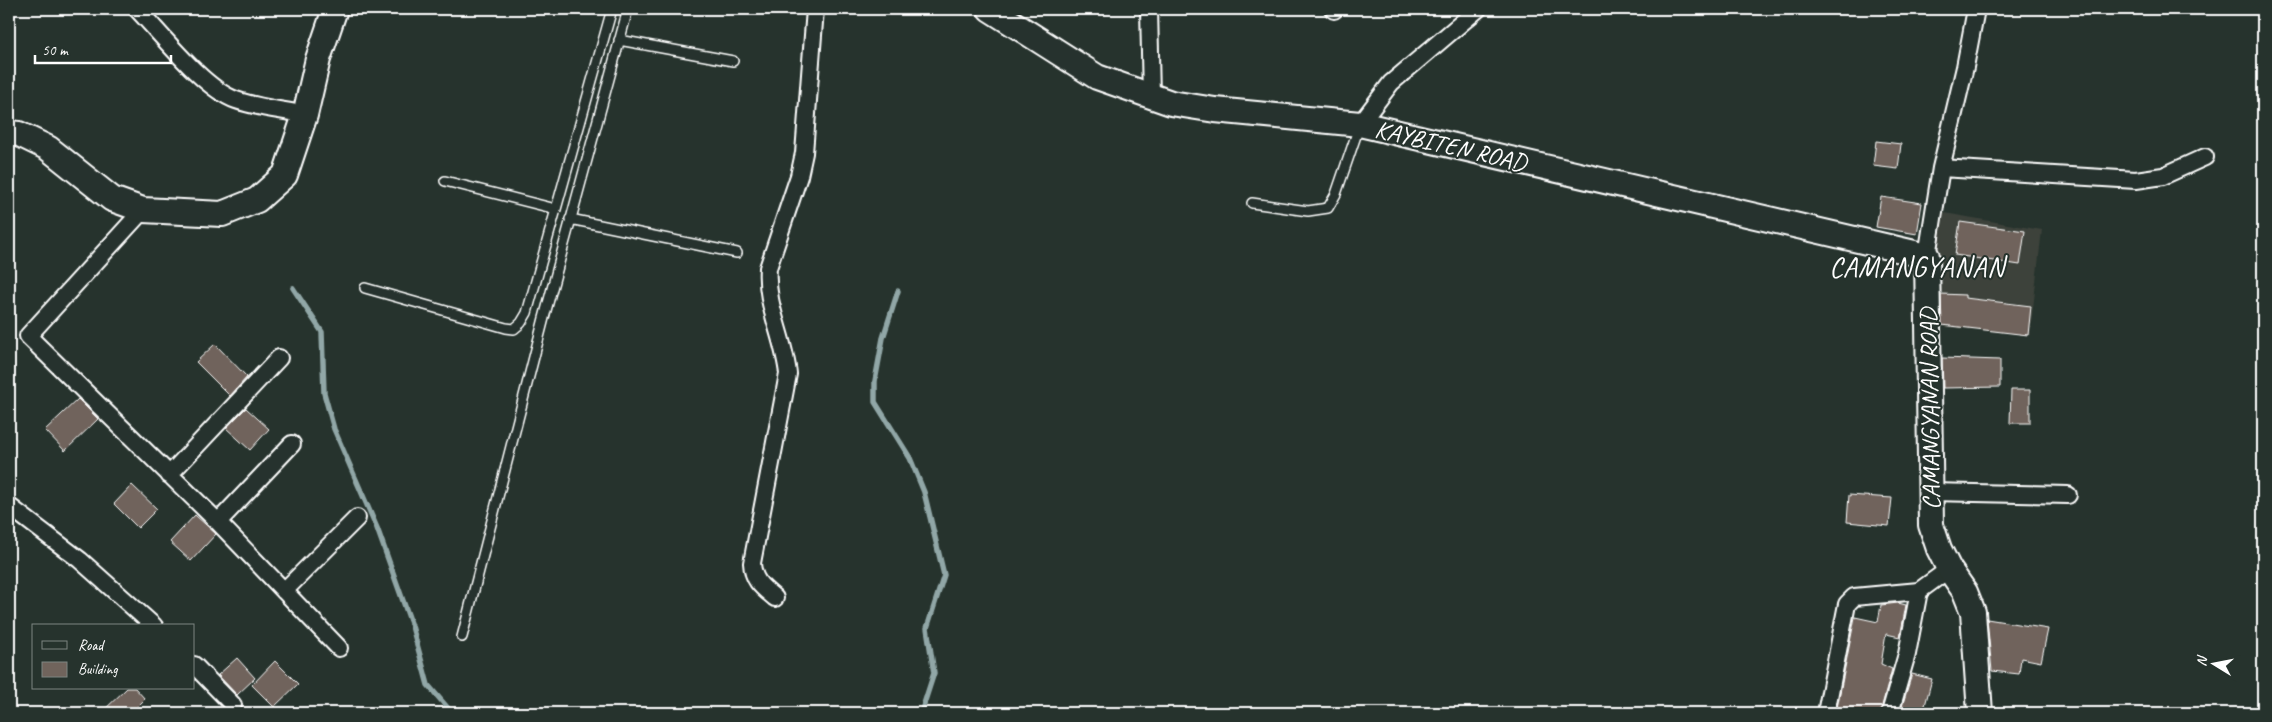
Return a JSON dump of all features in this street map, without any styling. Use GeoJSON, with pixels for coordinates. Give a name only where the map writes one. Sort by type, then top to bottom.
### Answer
{"type":"FeatureCollection","features":[{"type":"Feature","properties":{"kind":"street"},"geometry":{"type":"LineString","coordinates":[[137,9],[200,75],[216,88],[236,100],[305,115]]}},
{"type":"Feature","properties":{"kind":"street"},"geometry":{"type":"LineString","coordinates":[[9,133],[19,134],[48,148],[112,199],[143,210],[222,214],[257,200],[285,174],[305,115],[318,59],[335,9]]}},
{"type":"Feature","properties":{"kind":"street"},"geometry":{"type":"LineString","coordinates":[[775,598],[758,583],[752,574],[752,563],[788,374],[767,282],[768,268],[799,176],[804,153],[815,9]]}},
{"type":"Feature","properties":{"kind":"street","name":"KAYBITEN ROAD"},"geometry":{"type":"LineString","coordinates":[[990,9],[1097,77],[1171,103],[1215,110],[1360,124],[1927,256]]}},
{"type":"Feature","properties":{"kind":"street"},"geometry":{"type":"LineString","coordinates":[[1149,9],[1151,96]]}},
{"type":"Feature","properties":{"kind":"street"},"geometry":{"type":"LineString","coordinates":[[1360,124],[1391,83],[1478,9]]}},
{"type":"Feature","properties":{"kind":"street","name":"CAMANGYANAN ROAD"},"geometry":{"type":"LineString","coordinates":[[1976,9],[1965,67],[1940,168],[1927,256],[1931,524],[1939,549],[1949,569],[1965,592],[1973,612],[1980,713]]}},
{"type":"Feature","properties":{"kind":"street"},"geometry":{"type":"LineString","coordinates":[[1940,168],[2136,180],[2163,176],[2205,157]]}},
{"type":"Feature","properties":{"kind":"street"},"geometry":{"type":"LineString","coordinates":[[143,210],[28,336],[218,522],[339,648]]}},
{"type":"Feature","properties":{"kind":"street"},"geometry":{"type":"LineString","coordinates":[[170,475],[279,358]]}},
{"type":"Feature","properties":{"kind":"street"},"geometry":{"type":"LineString","coordinates":[[218,522],[292,444]]}},
{"type":"Feature","properties":{"kind":"street"},"geometry":{"type":"LineString","coordinates":[[1931,492],[2068,495]]}},
{"type":"Feature","properties":{"kind":"street"},"geometry":{"type":"LineString","coordinates":[[9,506],[80,560],[152,624]]}},
{"type":"Feature","properties":{"kind":"street"},"geometry":{"type":"LineString","coordinates":[[284,591],[357,518]]}},
{"type":"Feature","properties":{"kind":"street"},"geometry":{"type":"LineString","coordinates":[[1826,713],[1847,604],[1854,597],[1919,591],[1949,569]]}},
{"type":"Feature","properties":{"kind":"street"},"geometry":{"type":"LineString","coordinates":[[1890,713],[1907,654],[1919,591]]}},
{"type":"Feature","properties":{"kind":"street"},"geometry":{"type":"LineString","coordinates":[[195,666],[233,705]]}},
{"type":"Feature","properties":{"kind":"lane"},"geometry":{"type":"LineString","coordinates":[[365,288],[506,328],[514,329],[521,323],[527,313],[612,9]]}},
{"type":"Feature","properties":{"kind":"lane"},"geometry":{"type":"LineString","coordinates":[[462,637],[570,219],[628,9]]}},
{"type":"Feature","properties":{"kind":"lane"},"geometry":{"type":"LineString","coordinates":[[619,40],[733,61]]}},
{"type":"Feature","properties":{"kind":"lane"},"geometry":{"type":"LineString","coordinates":[[1252,202],[1308,211],[1328,208],[1336,194],[1360,124]]}},
{"type":"Feature","properties":{"kind":"lane"},"geometry":{"type":"LineString","coordinates":[[445,181],[556,209]]}},
{"type":"Feature","properties":{"kind":"lane"},"geometry":{"type":"LineString","coordinates":[[570,219],[738,253]]}},
{"type":"Feature","properties":{"kind":"shaded area"},"geometry":{"type":"Polygon","coordinates":[[[1939,212],[2042,230],[2030,335],[1935,326],[1939,212]]]}},
{"type":"Feature","properties":{"kind":"building"},"geometry":{"type":"Polygon","coordinates":[[[1876,141],[1901,144],[1898,169],[1873,166],[1876,141]]]}},
{"type":"Feature","properties":{"kind":"building"},"geometry":{"type":"Polygon","coordinates":[[[1881,197],[1922,203],[1917,234],[1876,227],[1881,197]]]}},
{"type":"Feature","properties":{"kind":"building"},"geometry":{"type":"Polygon","coordinates":[[[1960,222],[2025,231],[2020,265],[1955,255],[1960,222]]]}},
{"type":"Feature","properties":{"kind":"building"},"geometry":{"type":"Polygon","coordinates":[[[1941,294],[1965,295],[1965,298],[2031,306],[2028,335],[1942,325],[1941,294]]]}},
{"type":"Feature","properties":{"kind":"building"},"geometry":{"type":"Polygon","coordinates":[[[215,344],[247,377],[230,396],[196,362],[215,344]]]}},
{"type":"Feature","properties":{"kind":"building"},"geometry":{"type":"Polygon","coordinates":[[[1942,358],[2000,360],[2000,387],[1943,388],[1942,358]]]}},
{"type":"Feature","properties":{"kind":"building"},"geometry":{"type":"Polygon","coordinates":[[[2011,390],[2030,390],[2030,423],[2010,423],[2011,390]]]}},
{"type":"Feature","properties":{"kind":"building"},"geometry":{"type":"Polygon","coordinates":[[[78,399],[98,419],[65,451],[45,430],[78,399]]]}},
{"type":"Feature","properties":{"kind":"building"},"geometry":{"type":"Polygon","coordinates":[[[246,408],[269,429],[250,450],[226,428],[246,408]]]}},
{"type":"Feature","properties":{"kind":"building"},"geometry":{"type":"Polygon","coordinates":[[[132,485],[157,509],[138,528],[114,504],[132,485]]]}},
{"type":"Feature","properties":{"kind":"building"},"geometry":{"type":"Polygon","coordinates":[[[1849,495],[1892,498],[1889,526],[1847,522],[1849,495]]]}},
{"type":"Feature","properties":{"kind":"building"},"geometry":{"type":"Polygon","coordinates":[[[195,515],[216,534],[191,561],[170,542],[195,515]]]}},
{"type":"Feature","properties":{"kind":"building"},"geometry":{"type":"Polygon","coordinates":[[[1898,603],[1906,605],[1900,637],[1886,634],[1881,664],[1892,669],[1880,713],[1836,713],[1855,617],[1878,622],[1881,605],[1898,603]]]}},
{"type":"Feature","properties":{"kind":"building"},"geometry":{"type":"Polygon","coordinates":[[[1987,619],[2048,629],[2041,662],[2021,658],[2019,674],[1992,671],[1987,619]]]}},
{"type":"Feature","properties":{"kind":"building"},"geometry":{"type":"Polygon","coordinates":[[[237,658],[255,678],[237,695],[218,675],[237,658]]]}},
{"type":"Feature","properties":{"kind":"building"},"geometry":{"type":"Polygon","coordinates":[[[275,661],[298,684],[274,707],[252,685],[275,661]]]}},
{"type":"Feature","properties":{"kind":"building"},"geometry":{"type":"Polygon","coordinates":[[[1912,674],[1932,679],[1923,713],[1900,713],[1912,674]]]}},
{"type":"Feature","properties":{"kind":"building"},"geometry":{"type":"Polygon","coordinates":[[[125,690],[137,690],[145,699],[131,713],[101,713],[125,690]]]}},
{"type":"Feature","properties":{"kind":"waterway"},"geometry":{"type":"LineString","coordinates":[[293,288],[322,332],[324,393],[334,429],[377,528],[412,626],[428,685],[452,713]]}},
{"type":"Feature","properties":{"kind":"waterway"},"geometry":{"type":"LineString","coordinates":[[898,291],[883,338],[875,381],[875,402],[910,458],[924,492],[944,575],[927,628],[934,673],[921,713]]}},
{"type":"Feature","properties":{"kind":"district","name":"CAMANGYANAN"},"geometry":{"type":"Point","coordinates":[1917,266]}}]}
